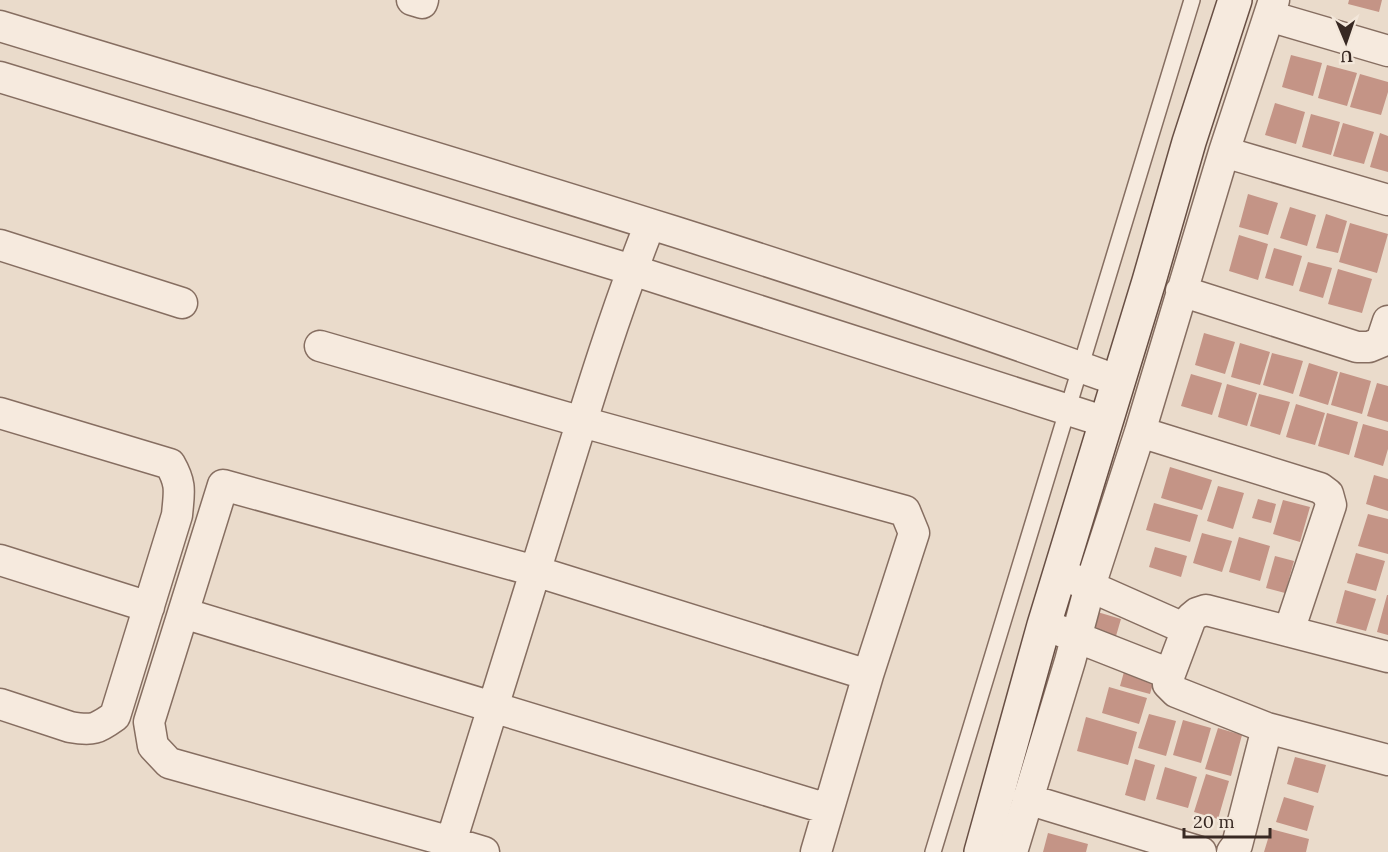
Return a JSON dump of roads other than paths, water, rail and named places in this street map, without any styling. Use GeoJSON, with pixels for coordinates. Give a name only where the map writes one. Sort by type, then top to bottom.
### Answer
{"type":"FeatureCollection","features":[{"type":"Feature","properties":{"kind":"street"},"geometry":{"type":"LineString","coordinates":[[412,0],[422,3],[423,0]]}},
{"type":"Feature","properties":{"kind":"street"},"geometry":{"type":"LineString","coordinates":[[1012,852],[1075,636],[1075,580],[1106,422],[1189,142],[1235,0]]}},
{"type":"Feature","properties":{"kind":"street"},"geometry":{"type":"LineString","coordinates":[[981,852],[1044,625],[1075,580],[1140,432],[1224,152],[1272,8],[1388,51]]}},
{"type":"Feature","properties":{"kind":"street"},"geometry":{"type":"LineString","coordinates":[[0,26],[650,224],[985,333],[1119,381]]}},
{"type":"Feature","properties":{"kind":"street"},"geometry":{"type":"LineString","coordinates":[[0,77],[632,270],[1106,422]]}},
{"type":"Feature","properties":{"kind":"street"},"geometry":{"type":"LineString","coordinates":[[1224,152],[1388,200]]}},
{"type":"Feature","properties":{"kind":"street"},"geometry":{"type":"LineString","coordinates":[[451,842],[582,422],[632,270],[650,224]]}},
{"type":"Feature","properties":{"kind":"street"},"geometry":{"type":"LineString","coordinates":[[0,245],[182,303]]}},
{"type":"Feature","properties":{"kind":"street"},"geometry":{"type":"LineString","coordinates":[[1181,291],[1356,347],[1369,347],[1381,342],[1388,321]]}},
{"type":"Feature","properties":{"kind":"street"},"geometry":{"type":"LineString","coordinates":[[320,346],[582,422],[905,511],[914,533],[868,675],[816,852]]}},
{"type":"Feature","properties":{"kind":"street"},"geometry":{"type":"LineString","coordinates":[[0,413],[170,464],[179,479],[177,515],[115,716],[98,728],[70,728],[0,704]]}},
{"type":"Feature","properties":{"kind":"street"},"geometry":{"type":"LineString","coordinates":[[1140,432],[1300,481],[1320,488],[1328,494],[1332,505],[1289,631]]}},
{"type":"Feature","properties":{"kind":"street"},"geometry":{"type":"LineString","coordinates":[[484,852],[169,763],[153,746],[149,722],[223,485],[535,571],[868,675]]}},
{"type":"Feature","properties":{"kind":"street"},"geometry":{"type":"LineString","coordinates":[[0,560],[149,607]]}},
{"type":"Feature","properties":{"kind":"street"},"geometry":{"type":"LineString","coordinates":[[1075,580],[1186,629]]}},
{"type":"Feature","properties":{"kind":"street"},"geometry":{"type":"LineString","coordinates":[[1388,657],[1206,610],[1191,618],[1168,684],[1176,692],[1267,728],[1388,760]]}},
{"type":"Feature","properties":{"kind":"street"},"geometry":{"type":"LineString","coordinates":[[183,613],[828,809]]}},
{"type":"Feature","properties":{"kind":"street"},"geometry":{"type":"LineString","coordinates":[[1044,625],[1170,674]]}},
{"type":"Feature","properties":{"kind":"street"},"geometry":{"type":"LineString","coordinates":[[1232,852],[1237,845],[1267,728]]}},
{"type":"Feature","properties":{"kind":"street"},"geometry":{"type":"LineString","coordinates":[[1028,800],[1201,852]]}},
{"type":"Feature","properties":{"kind":"lane"},"geometry":{"type":"LineString","coordinates":[[933,852],[1192,0]]}}]}
